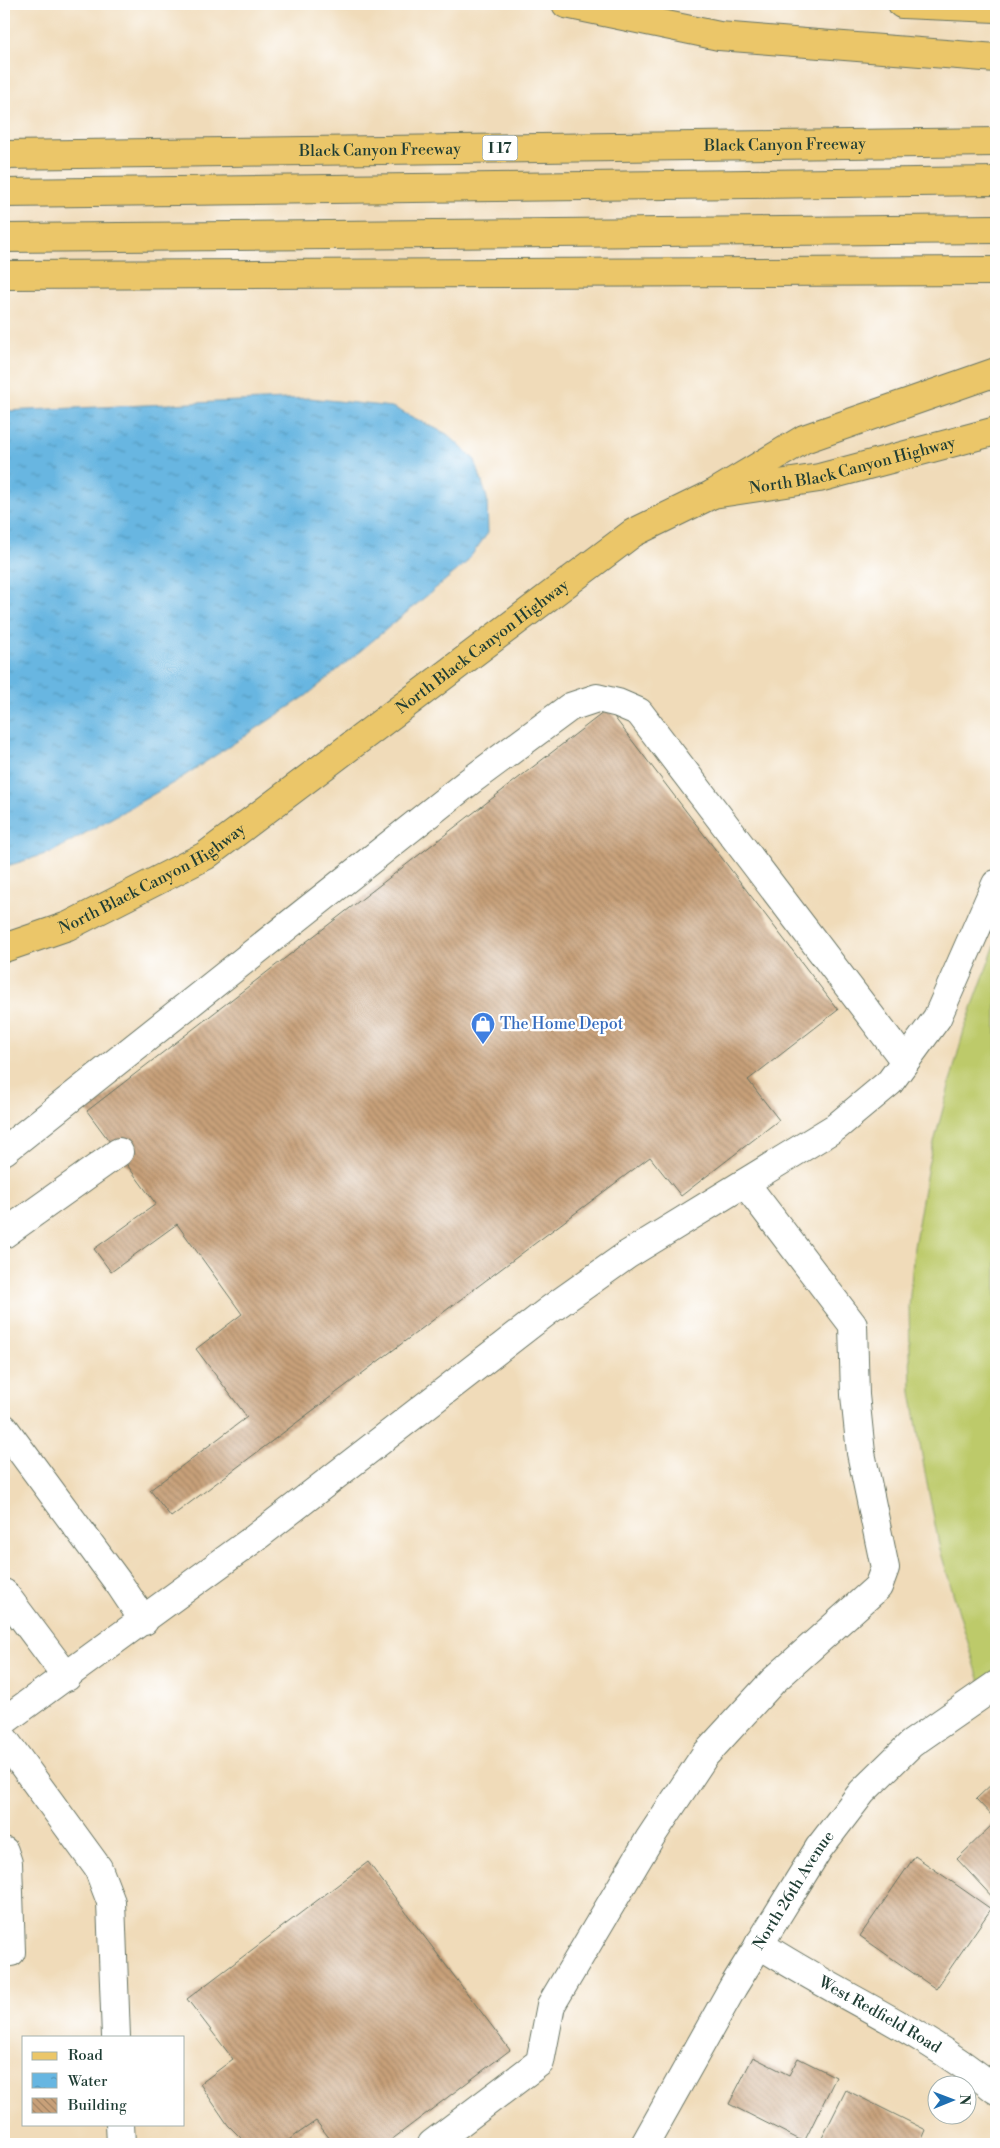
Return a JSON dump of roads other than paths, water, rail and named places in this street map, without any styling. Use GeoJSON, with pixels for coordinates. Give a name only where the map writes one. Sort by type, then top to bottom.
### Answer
{"type":"FeatureCollection","features":[{"type":"Feature","properties":{"kind":"main road"},"geometry":{"type":"LineString","coordinates":[[561,4],[575,4]]}},
{"type":"Feature","properties":{"kind":"main road"},"geometry":{"type":"LineString","coordinates":[[566,4],[719,36],[996,58]]}},
{"type":"Feature","properties":{"kind":"main road"},"geometry":{"type":"LineString","coordinates":[[902,4],[996,8]]}},
{"type":"Feature","properties":{"kind":"main road","name":"Black Canyon Freeway"},"geometry":{"type":"LineString","coordinates":[[4,155],[996,142]]}},
{"type":"Feature","properties":{"kind":"main road"},"geometry":{"type":"LineString","coordinates":[[4,193],[996,181]]}},
{"type":"Feature","properties":{"kind":"main road"},"geometry":{"type":"LineString","coordinates":[[4,238],[996,229]]}},
{"type":"Feature","properties":{"kind":"main road"},"geometry":{"type":"LineString","coordinates":[[4,275],[996,272]]}},
{"type":"Feature","properties":{"kind":"main road"},"geometry":{"type":"LineString","coordinates":[[713,494],[804,439],[996,372]]}},
{"type":"Feature","properties":{"kind":"main road","name":"North Black Canyon Highway"},"geometry":{"type":"LineString","coordinates":[[4,948],[68,926],[205,856],[633,533],[713,494],[819,478],[996,431]]}},
{"type":"Feature","properties":{"kind":"street"},"geometry":{"type":"LineString","coordinates":[[4,1151],[470,782],[570,708],[597,698],[618,703],[639,712],[905,1061]]}},
{"type":"Feature","properties":{"kind":"street"},"geometry":{"type":"LineString","coordinates":[[4,1721],[144,1621],[291,1511],[548,1311],[627,1255],[836,1127],[890,1082],[937,1018],[996,884]]}},
{"type":"Feature","properties":{"kind":"street"},"geometry":{"type":"LineString","coordinates":[[4,1234],[119,1152]]}},
{"type":"Feature","properties":{"kind":"street"},"geometry":{"type":"LineString","coordinates":[[432,2144],[540,2062],[552,2005],[650,1838],[705,1755],[773,1680],[878,1587],[885,1568],[861,1453],[855,1394],[853,1326],[745,1183]]}},
{"type":"Feature","properties":{"kind":"street"},"geometry":{"type":"LineString","coordinates":[[4,1428],[120,1585],[144,1621]]}},
{"type":"Feature","properties":{"kind":"street"},"geometry":{"type":"LineString","coordinates":[[8,1606],[67,1677]]}},
{"type":"Feature","properties":{"kind":"street","name":"North 26th Avenue"},"geometry":{"type":"LineString","coordinates":[[645,2144],[759,1944],[818,1848],[862,1792],[911,1744],[996,1685]]}},
{"type":"Feature","properties":{"kind":"street"},"geometry":{"type":"LineString","coordinates":[[4,1739],[98,1868],[111,1902],[116,2036]]}},
{"type":"Feature","properties":{"kind":"street"},"geometry":{"type":"LineString","coordinates":[[4,1851],[8,1863],[11,1952]]}},
{"type":"Feature","properties":{"kind":"street","name":"West Redfield Road"},"geometry":{"type":"LineString","coordinates":[[759,1944],[791,1965],[911,2030],[968,2067],[996,2090]]}},
{"type":"Feature","properties":{"kind":"street"},"geometry":{"type":"LineString","coordinates":[[120,2126],[121,2144]]}},
{"type":"Feature","properties":{"kind":"water"},"geometry":{"type":"Polygon","coordinates":[[[310,398],[392,407],[447,434],[475,460],[487,498],[488,533],[465,564],[306,696],[175,782],[52,852],[4,867],[4,411],[310,398]]]}},
{"type":"Feature","properties":{"kind":"place","name":"The Home Depot"},"geometry":{"type":"Point","coordinates":[483,1045]}}]}
